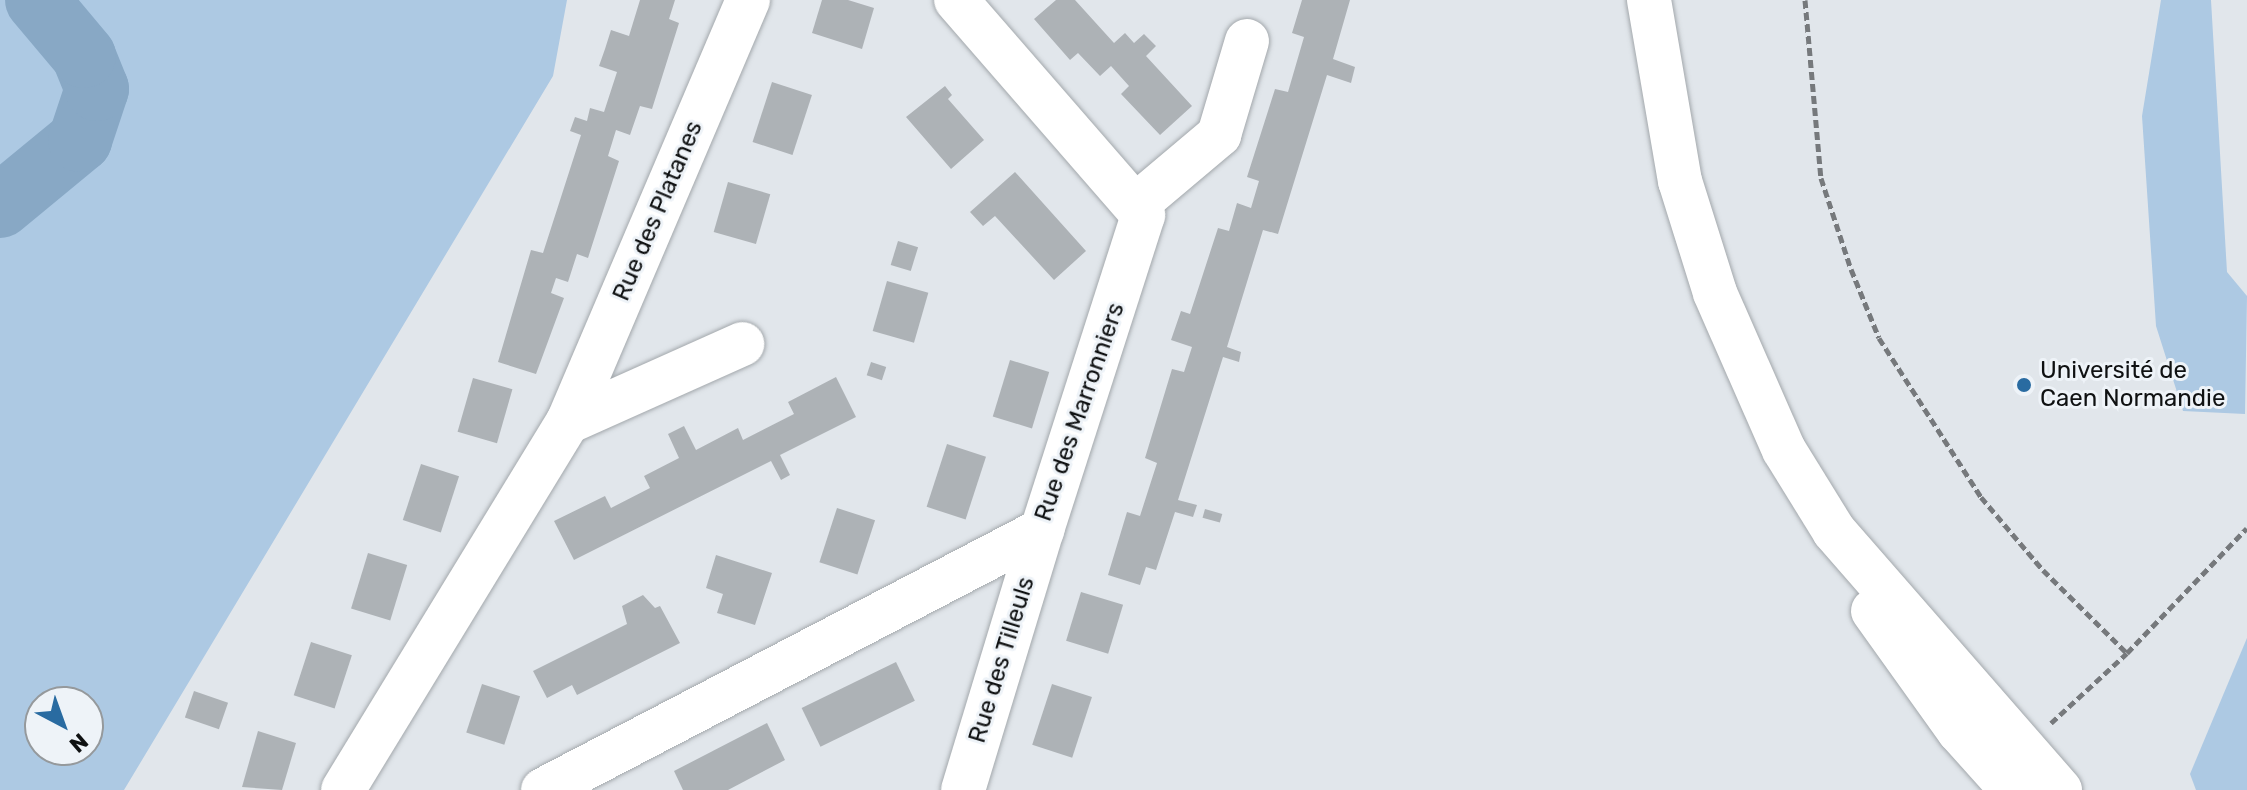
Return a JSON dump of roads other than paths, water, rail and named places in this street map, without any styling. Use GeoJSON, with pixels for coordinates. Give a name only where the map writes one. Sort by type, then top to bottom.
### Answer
{"type":"FeatureCollection","features":[{"type":"Feature","properties":{"kind":"street","name":"Rue des Platanes"},"geometry":{"type":"LineString","coordinates":[[343,790],[568,422],[748,0]]}},
{"type":"Feature","properties":{"kind":"street"},"geometry":{"type":"LineString","coordinates":[[956,0],[1136,205],[1219,135],[1247,41]]}},
{"type":"Feature","properties":{"kind":"street"},"geometry":{"type":"LineString","coordinates":[[1649,0],[1680,181],[1715,293],[1784,450],[1834,531],[2060,790]]}},
{"type":"Feature","properties":{"kind":"street","name":"Rue des Marronniers"},"geometry":{"type":"LineString","coordinates":[[543,790],[1042,530],[1144,225],[1136,205]]}},
{"type":"Feature","properties":{"kind":"street"},"geometry":{"type":"LineString","coordinates":[[568,422],[742,344]]}},
{"type":"Feature","properties":{"kind":"street","name":"Rue des Tilleuls"},"geometry":{"type":"LineString","coordinates":[[963,790],[1042,530]]}},
{"type":"Feature","properties":{"kind":"street"},"geometry":{"type":"LineString","coordinates":[[1834,531],[1846,567],[1895,646],[2012,790]]}},
{"type":"Feature","properties":{"kind":"waterway"},"geometry":{"type":"LineString","coordinates":[[0,206],[80,140],[97,89],[84,56],[37,0]]}},
{"type":"Feature","properties":{"kind":"place","name":"Université de Caen Normandie"},"geometry":{"type":"Point","coordinates":[2024,385]}}]}
